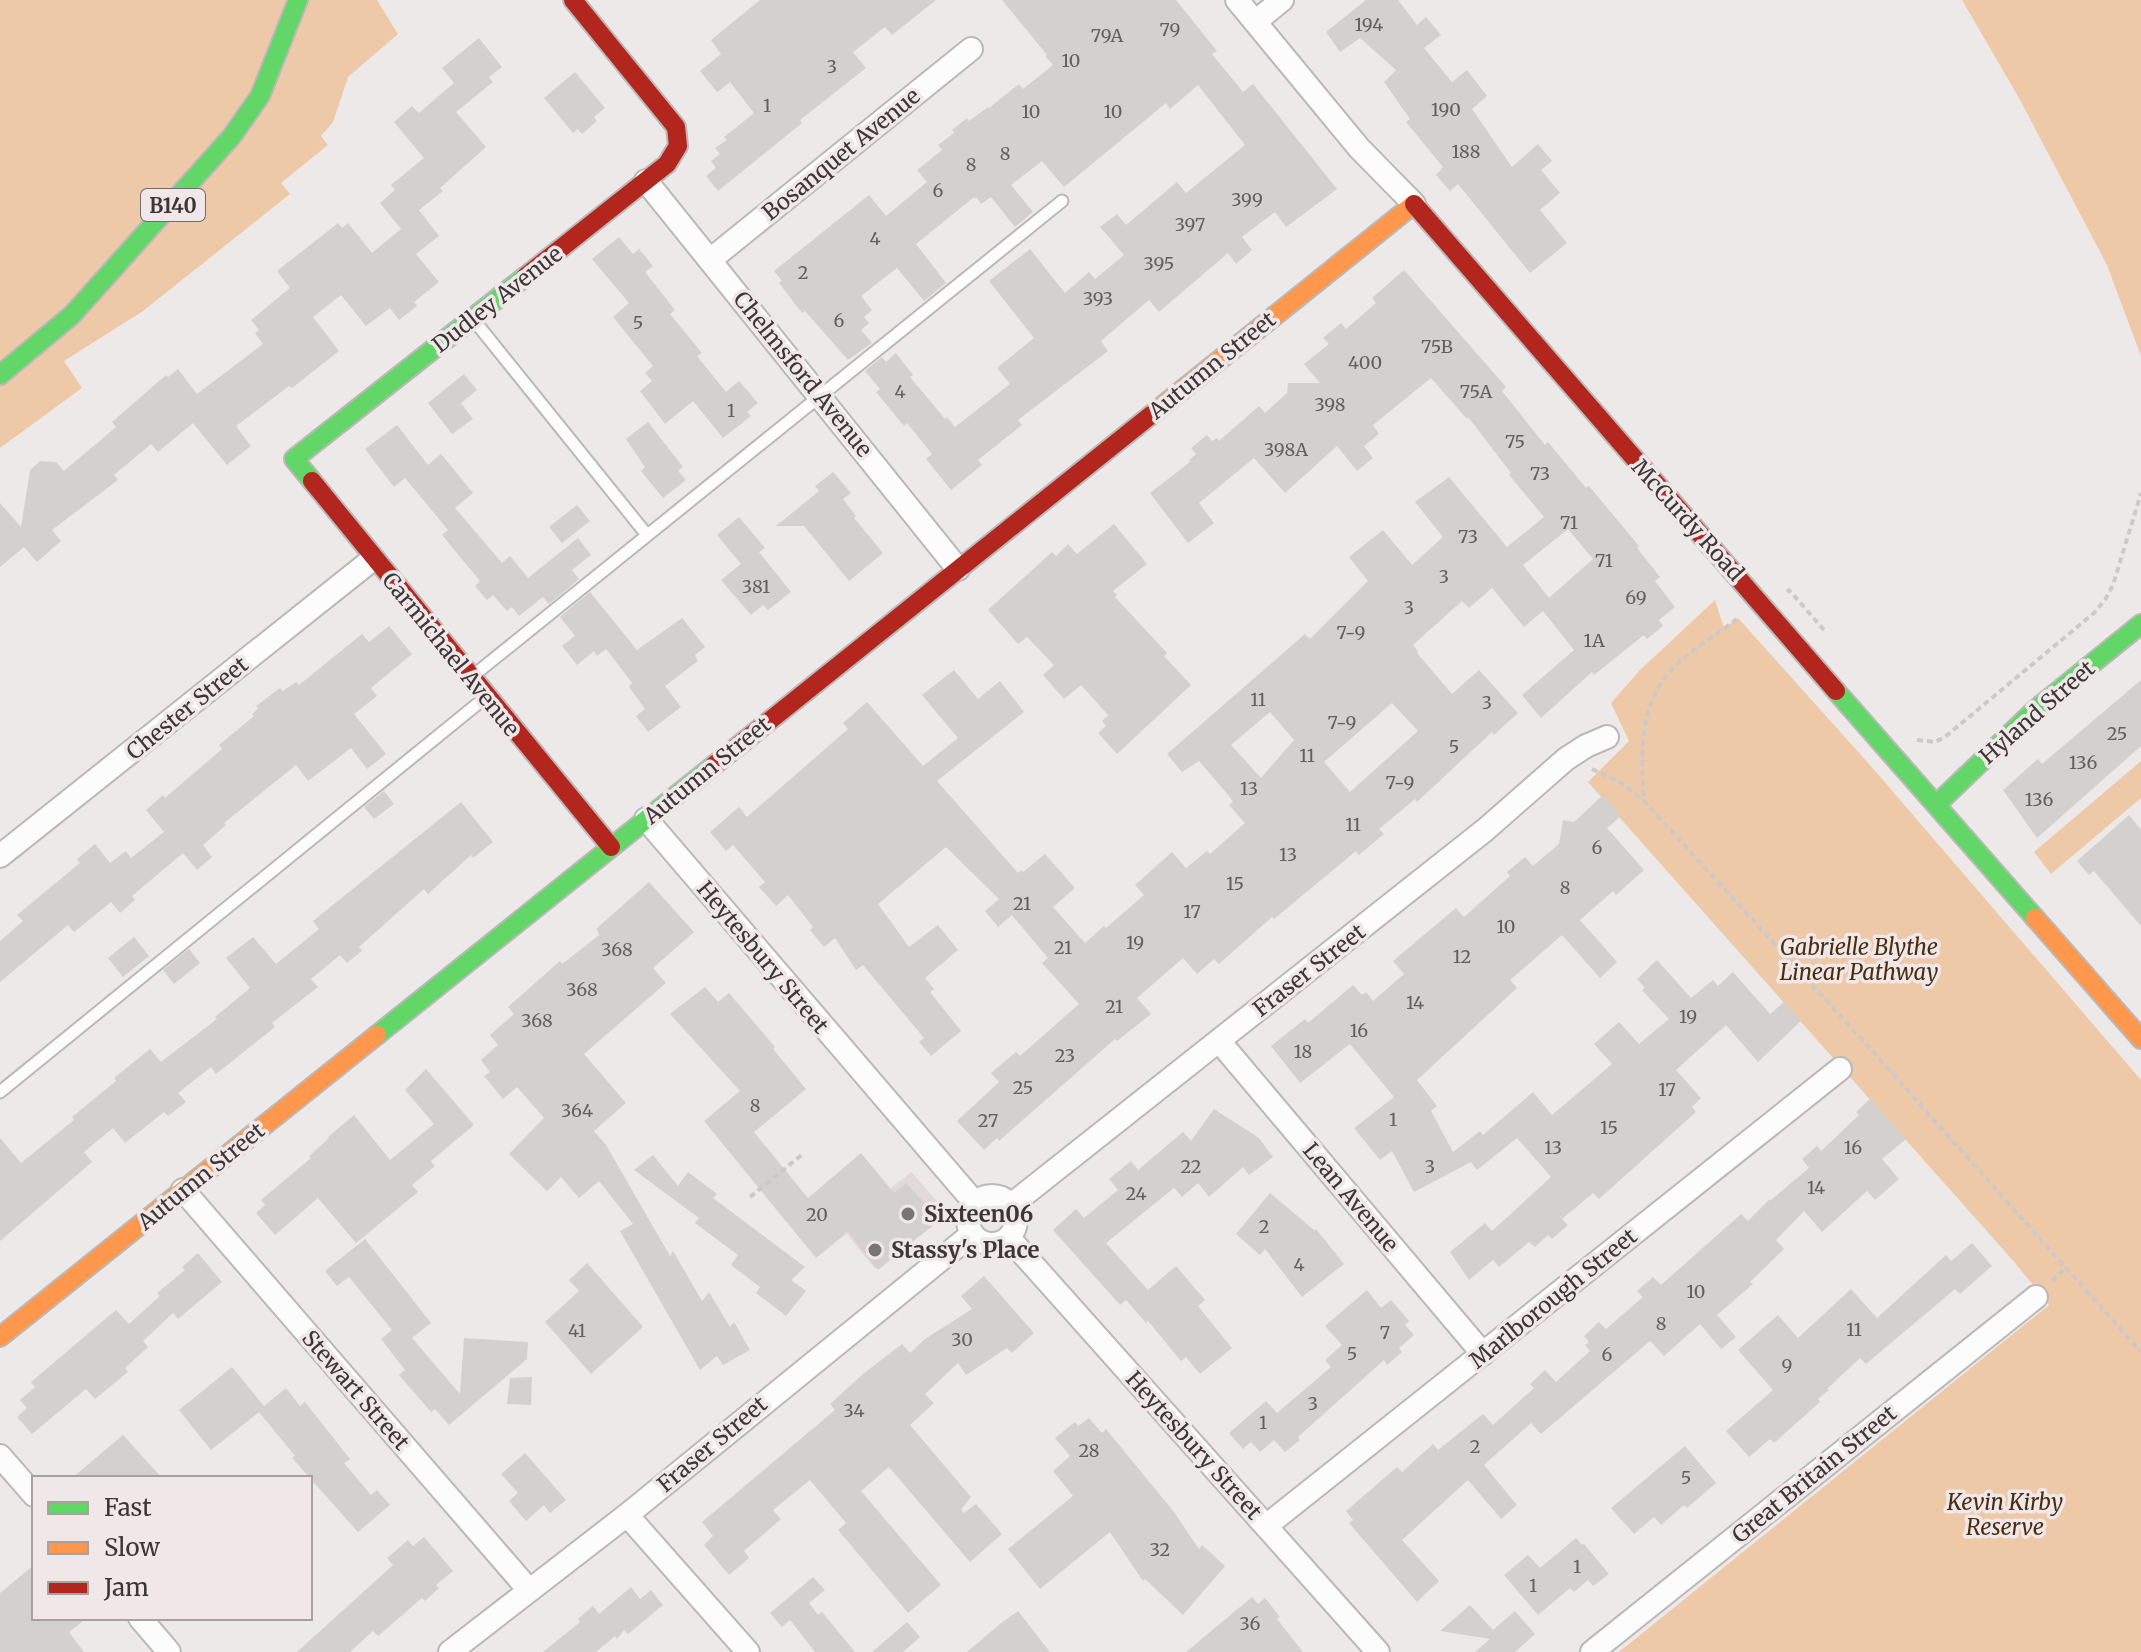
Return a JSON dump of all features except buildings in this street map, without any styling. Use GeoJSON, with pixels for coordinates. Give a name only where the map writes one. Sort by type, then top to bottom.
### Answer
{"type":"FeatureCollection","features":[{"type":"Feature","properties":{"kind":"street","name":"B140"},"geometry":{"type":"LineString","coordinates":[[0,375],[72,315],[232,136],[260,96],[298,0]]}},
{"type":"Feature","properties":{"kind":"street","name":"Dudley Avenue"},"geometry":{"type":"LineString","coordinates":[[294,459],[667,164],[678,146],[676,127],[573,0]]}},
{"type":"Feature","properties":{"kind":"street","name":"McCurdy Road"},"geometry":{"type":"LineString","coordinates":[[1237,0],[1359,148],[1414,204],[1649,478],[2141,1039]]}},
{"type":"Feature","properties":{"kind":"street"},"geometry":{"type":"LineString","coordinates":[[1255,22],[1282,0]]}},
{"type":"Feature","properties":{"kind":"street","name":"Bosanquet Avenue"},"geometry":{"type":"LineString","coordinates":[[710,260],[971,49]]}},
{"type":"Feature","properties":{"kind":"street","name":"Chelmsford Avenue"},"geometry":{"type":"LineString","coordinates":[[646,181],[958,569]]}},
{"type":"Feature","properties":{"kind":"street","name":"Autumn Street"},"geometry":{"type":"LineString","coordinates":[[0,1337],[1414,204]]}},
{"type":"Feature","properties":{"kind":"street","name":"Carmichael Avenue"},"geometry":{"type":"LineString","coordinates":[[294,459],[611,847]]}},
{"type":"Feature","properties":{"kind":"street","name":"Chester Street"},"geometry":{"type":"LineString","coordinates":[[0,856],[373,559]]}},
{"type":"Feature","properties":{"kind":"street","name":"Hyland Street"},"geometry":{"type":"LineString","coordinates":[[1937,804],[2035,710],[2141,624]]}},
{"type":"Feature","properties":{"kind":"street","name":"Fraser Street"},"geometry":{"type":"LineString","coordinates":[[1011,1205],[1485,830],[1566,759],[1607,737]]}},
{"type":"Feature","properties":{"kind":"street","name":"Heytesbury Street"},"geometry":{"type":"LineString","coordinates":[[646,819],[975,1203]]}},
{"type":"Feature","properties":{"kind":"street","name":"Lean Avenue"},"geometry":{"type":"LineString","coordinates":[[1219,1041],[1483,1354]]}},
{"type":"Feature","properties":{"kind":"street","name":"Marlborough Street"},"geometry":{"type":"LineString","coordinates":[[1266,1526],[1840,1069]]}},
{"type":"Feature","properties":{"kind":"street","name":"Stewart Street"},"geometry":{"type":"LineString","coordinates":[[183,1190],[529,1590]]}},
{"type":"Feature","properties":{"kind":"street"},"geometry":{"type":"LineString","coordinates":[[990,1196],[1006,1200],[1011,1205],[1016,1225],[1009,1238],[994,1245],[978,1240],[972,1234],[969,1215],[975,1203],[990,1196]]}},
{"type":"Feature","properties":{"kind":"street","name":"Fraser Street"},"geometry":{"type":"LineString","coordinates":[[450,1652],[627,1515],[972,1234]]}},
{"type":"Feature","properties":{"kind":"street","name":"Heytesbury Street"},"geometry":{"type":"LineString","coordinates":[[1009,1238],[1378,1652]]}},
{"type":"Feature","properties":{"kind":"street","name":"Great Britain Street"},"geometry":{"type":"LineString","coordinates":[[1592,1652],[2036,1297]]}},
{"type":"Feature","properties":{"kind":"street"},"geometry":{"type":"LineString","coordinates":[[0,1456],[32,1493]]}},
{"type":"Feature","properties":{"kind":"street"},"geometry":{"type":"LineString","coordinates":[[627,1515],[748,1652]]}},
{"type":"Feature","properties":{"kind":"street"},"geometry":{"type":"LineString","coordinates":[[142,1620],[169,1652]]}},
{"type":"Feature","properties":{"kind":"lane"},"geometry":{"type":"LineString","coordinates":[[471,677],[1062,201]]}},
{"type":"Feature","properties":{"kind":"lane"},"geometry":{"type":"LineString","coordinates":[[472,319],[647,535]]}},
{"type":"Feature","properties":{"kind":"lane"},"geometry":{"type":"LineString","coordinates":[[0,1092],[487,697]]}},
{"type":"Feature","properties":{"kind":"path"},"geometry":{"type":"LineString","coordinates":[[1911,737],[1924,742],[1940,740],[2094,613],[2113,585],[2141,493]]}},
{"type":"Feature","properties":{"kind":"path"},"geometry":{"type":"LineString","coordinates":[[1789,590],[1828,635]]}},
{"type":"Feature","properties":{"kind":"path"},"geometry":{"type":"LineString","coordinates":[[1644,801],[1643,746],[1648,716],[1658,687],[1674,667],[1734,622]]}},
{"type":"Feature","properties":{"kind":"path"},"geometry":{"type":"LineString","coordinates":[[1566,759],[1613,778],[1644,801],[2141,1352]]}},
{"type":"Feature","properties":{"kind":"path"},"geometry":{"type":"LineString","coordinates":[[750,1197],[804,1153]]}},
{"type":"Feature","properties":{"kind":"shaded area"},"geometry":{"type":"Polygon","coordinates":[[[911,1172],[937,1201],[937,1223],[875,1269],[842,1228],[911,1172]]]}},
{"type":"Feature","properties":{"kind":"green space"},"geometry":{"type":"Polygon","coordinates":[[[0,0],[377,0],[398,34],[348,77],[333,122],[321,136],[328,145],[281,183],[290,194],[143,311],[64,361],[82,388],[0,448],[0,0]]]}},
{"type":"Feature","properties":{"kind":"green space"},"geometry":{"type":"Polygon","coordinates":[[[1962,0],[2141,0],[2141,356],[2107,265],[2019,98],[1962,0]]]}},
{"type":"Feature","properties":{"kind":"green space"},"geometry":{"type":"Polygon","coordinates":[[[1715,600],[1724,628],[1738,618],[1870,765],[2141,1080],[2141,1652],[1619,1652],[2049,1305],[1588,782],[1629,741],[1611,703],[1640,670],[1715,600]]]}},
{"type":"Feature","properties":{"kind":"green space"},"geometry":{"type":"Polygon","coordinates":[[[2141,761],[2141,798],[2051,874],[2034,852],[2141,761]]]}},
{"type":"Feature","properties":{"kind":"traffic: fast"},"geometry":{"type":"LineString","coordinates":[[0,375],[72,315],[232,136],[260,96],[298,0]]}},
{"type":"Feature","properties":{"kind":"traffic: fast"},"geometry":{"type":"LineString","coordinates":[[312,481],[294,459],[526,276]]}},
{"type":"Feature","properties":{"kind":"traffic: fast"},"geometry":{"type":"LineString","coordinates":[[1937,804],[2035,710],[2141,624]]}},
{"type":"Feature","properties":{"kind":"traffic: fast"},"geometry":{"type":"LineString","coordinates":[[1836,691],[2035,918]]}},
{"type":"Feature","properties":{"kind":"traffic: fast"},"geometry":{"type":"LineString","coordinates":[[377,1035],[713,766]]}},
{"type":"Feature","properties":{"kind":"traffic: slow"},"geometry":{"type":"LineString","coordinates":[[1151,415],[1414,204]]}},
{"type":"Feature","properties":{"kind":"traffic: slow"},"geometry":{"type":"LineString","coordinates":[[2035,918],[2141,1039]]}},
{"type":"Feature","properties":{"kind":"traffic: slow"},"geometry":{"type":"LineString","coordinates":[[0,1337],[377,1035]]}},
{"type":"Feature","properties":{"kind":"traffic: jam"},"geometry":{"type":"LineString","coordinates":[[526,276],[667,164],[678,146],[676,127],[573,0]]}},
{"type":"Feature","properties":{"kind":"traffic: jam"},"geometry":{"type":"LineString","coordinates":[[1414,204],[1836,691]]}},
{"type":"Feature","properties":{"kind":"traffic: jam"},"geometry":{"type":"LineString","coordinates":[[713,766],[1151,415]]}},
{"type":"Feature","properties":{"kind":"traffic: jam"},"geometry":{"type":"LineString","coordinates":[[312,481],[611,847]]}},
{"type":"Feature","properties":{"kind":"place","name":"Sixteen06"},"geometry":{"type":"Point","coordinates":[908,1214]}},
{"type":"Feature","properties":{"kind":"place","name":"Stassy's Place"},"geometry":{"type":"Point","coordinates":[875,1250]}},
{"type":"Feature","properties":{"kind":"park label","name":"Gabrielle Blythe Linear Pathway"},"geometry":{"type":"Point","coordinates":[1859,960]}},
{"type":"Feature","properties":{"kind":"park label","name":"Kevin Kirby Reserve"},"geometry":{"type":"Point","coordinates":[2005,1514]}}]}
